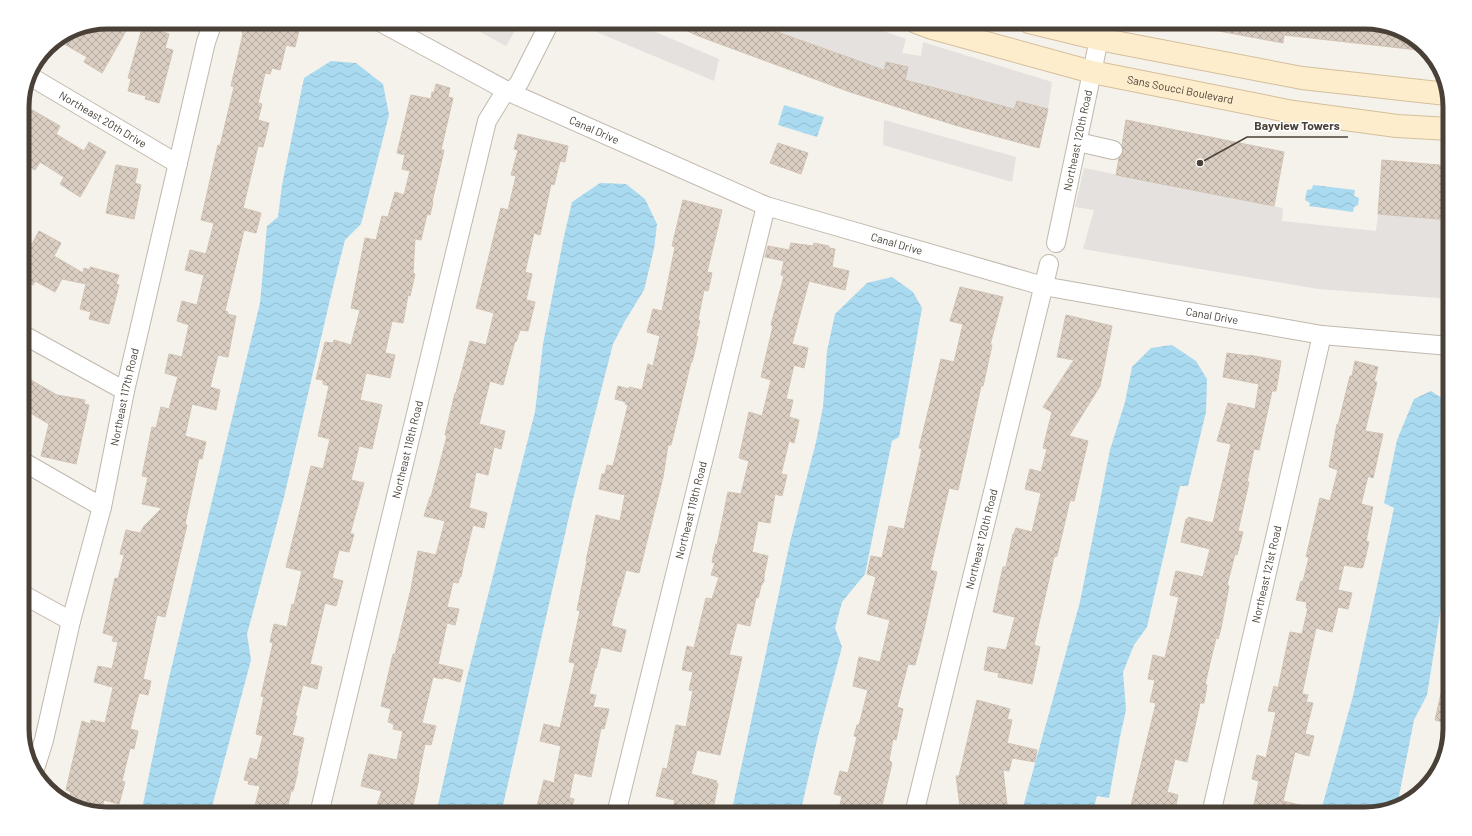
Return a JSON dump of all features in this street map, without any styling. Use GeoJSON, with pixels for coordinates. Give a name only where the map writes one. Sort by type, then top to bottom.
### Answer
{"type":"FeatureCollection","features":[{"type":"Feature","properties":{"kind":"street","name":"Northeast 117th Road"},"geometry":{"type":"LineString","coordinates":[[37,763],[44,740],[71,621],[102,508],[125,391],[206,42],[211,29]]}},
{"type":"Feature","properties":{"kind":"street","name":"Canal Drive"},"geometry":{"type":"LineString","coordinates":[[393,29],[509,91],[766,206],[1043,286],[1322,335],[1443,345]]}},
{"type":"Feature","properties":{"kind":"street","name":"Northeast 118th Road"},"geometry":{"type":"LineString","coordinates":[[321,807],[487,120],[509,91],[519,83],[546,29]]}},
{"type":"Feature","properties":{"kind":"street","name":"Sans Soucci Boulevard"},"geometry":{"type":"LineString","coordinates":[[945,29],[1092,72],[1294,112],[1397,126],[1443,129]]}},
{"type":"Feature","properties":{"kind":"street"},"geometry":{"type":"LineString","coordinates":[[1060,29],[1302,78],[1442,93]]}},
{"type":"Feature","properties":{"kind":"street","name":"Northeast 120th Road"},"geometry":{"type":"LineString","coordinates":[[1056,243],[1099,38]]}},
{"type":"Feature","properties":{"kind":"street","name":"Northeast 20th Drive"},"geometry":{"type":"LineString","coordinates":[[34,79],[178,164]]}},
{"type":"Feature","properties":{"kind":"street"},"geometry":{"type":"LineString","coordinates":[[1078,142],[1113,150]]}},
{"type":"Feature","properties":{"kind":"street","name":"Northeast 119th Road"},"geometry":{"type":"LineString","coordinates":[[618,807],[766,206]]}},
{"type":"Feature","properties":{"kind":"street","name":"Northeast 120th Road"},"geometry":{"type":"LineString","coordinates":[[916,807],[1049,264]]}},
{"type":"Feature","properties":{"kind":"street","name":"Northeast 121st Road"},"geometry":{"type":"LineString","coordinates":[[1213,807],[1322,335]]}},
{"type":"Feature","properties":{"kind":"street"},"geometry":{"type":"LineString","coordinates":[[29,338],[125,391]]}},
{"type":"Feature","properties":{"kind":"street"},"geometry":{"type":"LineString","coordinates":[[29,465],[102,508]]}},
{"type":"Feature","properties":{"kind":"street"},"geometry":{"type":"LineString","coordinates":[[29,598],[71,621]]}},
{"type":"Feature","properties":{"kind":"shaded area"},"geometry":{"type":"Polygon","coordinates":[[[475,29],[516,29],[506,46],[475,29]]]}},
{"type":"Feature","properties":{"kind":"shaded area"},"geometry":{"type":"Polygon","coordinates":[[[595,29],[648,29],[719,59],[714,81],[594,31],[595,29]]]}},
{"type":"Feature","properties":{"kind":"shaded area"},"geometry":{"type":"Polygon","coordinates":[[[768,29],[877,29],[906,39],[902,53],[921,56],[923,42],[1052,82],[1048,109],[1017,101],[1014,109],[905,80],[886,62],[884,70],[768,29]]]}},
{"type":"Feature","properties":{"kind":"shaded area"},"geometry":{"type":"Polygon","coordinates":[[[884,120],[1016,157],[1012,182],[883,145],[884,120]]]}},
{"type":"Feature","properties":{"kind":"shaded area"},"geometry":{"type":"Polygon","coordinates":[[[1084,168],[1283,208],[1282,221],[1376,231],[1378,214],[1443,219],[1443,299],[1318,289],[1083,249],[1094,210],[1075,207],[1084,168]]]}},
{"type":"Feature","properties":{"kind":"water"},"geometry":{"type":"Polygon","coordinates":[[[331,61],[356,63],[383,84],[389,115],[361,224],[345,240],[284,497],[247,634],[251,660],[212,807],[142,807],[168,682],[260,303],[267,226],[278,217],[282,185],[304,78],[331,61]]]}},
{"type":"Feature","properties":{"kind":"water"},"geometry":{"type":"Polygon","coordinates":[[[784,105],[824,117],[817,137],[778,125],[784,105]]]}},
{"type":"Feature","properties":{"kind":"water"},"geometry":{"type":"Polygon","coordinates":[[[600,183],[626,184],[645,199],[657,224],[654,249],[644,290],[613,344],[573,499],[503,807],[438,807],[466,681],[535,412],[543,344],[572,202],[600,183]]]}},
{"type":"Feature","properties":{"kind":"water"},"geometry":{"type":"Polygon","coordinates":[[[1313,185],[1355,190],[1354,196],[1359,198],[1358,205],[1354,207],[1353,212],[1309,206],[1310,203],[1305,200],[1307,190],[1312,189],[1313,185]]]}},
{"type":"Feature","properties":{"kind":"water"},"geometry":{"type":"Polygon","coordinates":[[[892,277],[913,292],[922,308],[899,437],[892,441],[865,574],[842,602],[835,628],[842,647],[818,736],[802,807],[733,807],[790,542],[816,442],[823,407],[827,351],[835,314],[867,283],[892,277]]]}},
{"type":"Feature","properties":{"kind":"water"},"geometry":{"type":"Polygon","coordinates":[[[1172,345],[1196,361],[1207,379],[1206,412],[1188,486],[1180,486],[1147,627],[1134,645],[1123,672],[1126,710],[1109,798],[1097,796],[1094,807],[1023,807],[1080,602],[1110,450],[1125,402],[1132,367],[1151,348],[1172,345]]]}},
{"type":"Feature","properties":{"kind":"water"},"geometry":{"type":"Polygon","coordinates":[[[1431,391],[1443,398],[1443,596],[1427,695],[1414,720],[1398,800],[1385,804],[1365,807],[1322,807],[1353,696],[1394,508],[1384,503],[1397,440],[1414,399],[1431,391]]]}},
{"type":"Feature","properties":{"kind":"building"},"geometry":{"type":"Polygon","coordinates":[[[107,29],[127,29],[102,73],[84,62],[87,57],[63,43],[82,33],[107,29]]]}},
{"type":"Feature","properties":{"kind":"building"},"geometry":{"type":"Polygon","coordinates":[[[142,29],[155,29],[169,34],[165,48],[173,50],[159,103],[145,99],[146,96],[128,91],[131,79],[128,78],[142,29]]]}},
{"type":"Feature","properties":{"kind":"building"},"geometry":{"type":"Polygon","coordinates":[[[243,29],[299,29],[295,47],[286,45],[280,70],[272,68],[270,74],[265,73],[258,103],[262,104],[258,120],[269,123],[263,147],[258,146],[243,208],[261,213],[256,233],[244,230],[225,311],[228,312],[227,314],[236,316],[228,357],[218,355],[210,387],[220,390],[216,410],[192,404],[185,436],[206,442],[202,459],[199,458],[185,524],[187,525],[165,617],[157,615],[143,679],[151,681],[148,695],[139,693],[130,729],[138,731],[134,749],[130,748],[122,781],[125,782],[119,804],[104,800],[102,807],[97,806],[70,798],[71,792],[66,790],[82,721],[90,724],[91,720],[105,723],[113,688],[94,682],[98,666],[112,669],[118,642],[112,641],[114,636],[103,633],[115,578],[118,579],[124,555],[120,554],[126,530],[140,533],[144,526],[162,508],[142,504],[148,477],[142,476],[152,427],[156,428],[161,407],[169,409],[178,377],[165,373],[169,354],[182,357],[189,325],[177,321],[182,301],[197,305],[204,275],[185,270],[190,250],[206,254],[214,223],[201,220],[218,145],[220,146],[234,87],[231,86],[243,29]]]}},
{"type":"Feature","properties":{"kind":"building"},"geometry":{"type":"Polygon","coordinates":[[[683,29],[769,29],[884,70],[886,62],[908,67],[905,80],[1014,109],[1017,101],[1048,109],[1039,148],[958,126],[850,92],[683,29]]]}},
{"type":"Feature","properties":{"kind":"building"},"geometry":{"type":"Polygon","coordinates":[[[1208,29],[1375,30],[1404,39],[1418,50],[1284,35],[1283,43],[1208,29]]]}},
{"type":"Feature","properties":{"kind":"building"},"geometry":{"type":"Polygon","coordinates":[[[436,84],[450,88],[448,97],[453,98],[441,150],[444,150],[430,215],[427,214],[421,240],[415,239],[413,273],[415,274],[410,296],[408,295],[403,323],[392,321],[385,353],[395,355],[390,378],[366,373],[360,400],[382,405],[372,449],[359,446],[351,480],[364,483],[350,534],[354,534],[349,552],[339,550],[332,578],[343,581],[336,606],[325,603],[310,664],[322,667],[317,689],[303,685],[295,716],[297,716],[292,735],[304,738],[293,791],[291,791],[288,807],[255,807],[260,786],[248,784],[249,781],[244,780],[250,758],[257,760],[263,736],[256,734],[264,697],[261,696],[273,643],[270,642],[274,624],[287,627],[292,604],[294,605],[302,571],[286,567],[311,466],[323,469],[330,439],[318,436],[329,386],[323,384],[323,380],[316,379],[325,342],[333,343],[334,340],[351,345],[360,310],[351,308],[365,238],[376,240],[382,216],[388,217],[395,192],[404,195],[410,171],[402,169],[405,155],[397,153],[411,95],[431,99],[432,92],[434,93],[436,84]]]}},
{"type":"Feature","properties":{"kind":"building"},"geometry":{"type":"Polygon","coordinates":[[[29,108],[60,126],[56,134],[84,151],[89,142],[106,152],[80,197],[60,184],[64,177],[40,162],[35,170],[29,167],[29,108]]]}},
{"type":"Feature","properties":{"kind":"building"},"geometry":{"type":"Polygon","coordinates":[[[1126,120],[1284,152],[1274,206],[1116,175],[1119,158],[1123,152],[1122,145],[1126,120]]]}},
{"type":"Feature","properties":{"kind":"building"},"geometry":{"type":"Polygon","coordinates":[[[518,134],[568,146],[565,162],[560,161],[554,185],[551,184],[540,235],[534,233],[525,272],[532,274],[526,300],[535,302],[528,331],[520,330],[516,342],[515,341],[503,385],[490,381],[479,424],[505,431],[501,449],[494,447],[488,475],[476,472],[469,508],[487,513],[484,528],[473,525],[461,577],[460,576],[458,583],[453,582],[447,607],[459,609],[455,625],[447,623],[438,664],[463,670],[460,682],[443,677],[443,679],[433,677],[422,723],[436,726],[431,745],[425,744],[413,807],[376,807],[382,791],[361,786],[369,754],[397,760],[403,731],[393,729],[394,724],[388,722],[391,709],[381,706],[393,654],[395,654],[411,589],[418,551],[436,555],[445,521],[424,516],[431,497],[447,436],[445,435],[455,393],[470,341],[486,345],[494,313],[476,308],[501,208],[508,210],[516,176],[511,175],[518,150],[514,149],[518,134]]]}},
{"type":"Feature","properties":{"kind":"building"},"geometry":{"type":"Polygon","coordinates":[[[778,143],[808,153],[801,174],[770,163],[778,143]]]}},
{"type":"Feature","properties":{"kind":"building"},"geometry":{"type":"Polygon","coordinates":[[[1382,160],[1443,165],[1443,219],[1378,214],[1382,160]]]}},
{"type":"Feature","properties":{"kind":"building"},"geometry":{"type":"Polygon","coordinates":[[[116,165],[138,169],[135,183],[141,185],[134,219],[106,213],[116,165]]]}},
{"type":"Feature","properties":{"kind":"building"},"geometry":{"type":"Polygon","coordinates":[[[683,200],[722,210],[707,272],[712,273],[708,291],[704,290],[698,320],[700,321],[696,336],[698,337],[671,445],[668,445],[663,477],[639,573],[626,570],[611,626],[626,630],[621,652],[601,647],[595,668],[589,694],[596,695],[593,707],[609,709],[604,729],[601,728],[591,777],[574,773],[569,798],[574,799],[572,807],[537,807],[544,780],[554,783],[561,746],[540,741],[544,724],[560,728],[575,663],[569,662],[580,611],[577,610],[596,515],[620,521],[625,495],[599,489],[602,474],[605,474],[607,465],[613,466],[628,405],[625,404],[626,402],[615,399],[618,386],[642,390],[648,364],[653,366],[660,336],[647,332],[653,309],[662,311],[675,247],[672,246],[683,200]]]}},
{"type":"Feature","properties":{"kind":"building"},"geometry":{"type":"Polygon","coordinates":[[[39,231],[61,243],[54,256],[83,273],[84,268],[90,270],[90,267],[119,275],[116,284],[119,285],[109,324],[89,319],[91,312],[80,309],[86,284],[62,279],[55,292],[35,281],[33,285],[31,284],[29,288],[29,242],[32,244],[39,231]]]}},
{"type":"Feature","properties":{"kind":"building"},"geometry":{"type":"Polygon","coordinates":[[[791,243],[813,246],[814,243],[829,246],[829,248],[835,249],[832,267],[849,271],[845,290],[809,281],[792,344],[808,348],[804,368],[794,365],[786,399],[793,400],[789,417],[799,420],[794,443],[789,441],[781,474],[787,475],[782,496],[775,494],[770,523],[758,521],[752,552],[768,556],[764,581],[758,598],[756,597],[750,626],[737,623],[729,655],[742,657],[720,755],[697,750],[691,774],[717,781],[716,783],[718,784],[713,807],[674,807],[675,800],[656,796],[663,768],[667,769],[676,725],[686,727],[693,691],[689,690],[693,672],[682,670],[687,646],[694,648],[706,598],[712,599],[719,577],[711,575],[715,563],[712,562],[728,492],[741,494],[749,461],[739,458],[749,412],[762,416],[771,380],[761,377],[773,326],[771,325],[784,276],[781,275],[784,261],[765,257],[768,246],[789,250],[791,243]]]}},
{"type":"Feature","properties":{"kind":"building"},"geometry":{"type":"Polygon","coordinates":[[[960,287],[1003,297],[990,345],[992,345],[983,386],[981,386],[958,490],[949,488],[930,570],[937,572],[921,642],[915,665],[908,664],[897,707],[903,709],[896,740],[893,739],[889,760],[892,763],[882,807],[840,807],[842,796],[834,794],[840,771],[848,773],[857,737],[854,736],[857,725],[859,725],[868,690],[853,686],[859,657],[880,662],[890,620],[867,614],[876,577],[867,574],[871,556],[882,558],[889,526],[904,529],[922,449],[919,448],[941,359],[954,362],[963,324],[950,321],[960,287]]]}},
{"type":"Feature","properties":{"kind":"building"},"geometry":{"type":"Polygon","coordinates":[[[1066,315],[1112,326],[1100,386],[1069,436],[1088,441],[1074,501],[1070,500],[1057,556],[1054,557],[1034,645],[1040,647],[1032,684],[998,677],[999,673],[984,670],[988,647],[1006,650],[1015,617],[993,612],[1003,567],[1006,567],[1013,534],[1016,528],[1032,532],[1041,493],[1025,489],[1030,469],[1041,472],[1047,449],[1043,448],[1052,412],[1043,407],[1074,360],[1057,357],[1066,315]]]}},
{"type":"Feature","properties":{"kind":"building"},"geometry":{"type":"Polygon","coordinates":[[[1227,353],[1249,355],[1281,361],[1276,391],[1272,391],[1259,450],[1254,449],[1247,482],[1249,482],[1238,531],[1243,532],[1237,555],[1235,554],[1227,585],[1229,586],[1221,628],[1218,639],[1216,638],[1205,685],[1207,685],[1204,703],[1200,703],[1187,762],[1175,759],[1167,792],[1178,795],[1175,807],[1131,807],[1156,703],[1150,702],[1155,680],[1148,679],[1153,655],[1165,658],[1179,597],[1170,595],[1176,571],[1203,577],[1210,549],[1181,542],[1186,519],[1188,519],[1188,517],[1213,523],[1231,444],[1217,441],[1228,403],[1255,409],[1259,384],[1223,377],[1227,353]]]}},
{"type":"Feature","properties":{"kind":"building"},"geometry":{"type":"Polygon","coordinates":[[[1355,361],[1378,367],[1374,382],[1377,382],[1365,431],[1383,434],[1373,478],[1368,476],[1361,504],[1373,507],[1366,541],[1369,542],[1363,567],[1361,568],[1344,565],[1338,590],[1352,593],[1348,609],[1338,607],[1332,632],[1316,628],[1302,694],[1308,695],[1306,702],[1313,703],[1305,734],[1314,736],[1309,756],[1295,752],[1283,801],[1308,807],[1253,807],[1259,781],[1252,779],[1257,755],[1266,758],[1276,712],[1268,711],[1274,686],[1278,688],[1290,632],[1302,634],[1308,608],[1306,608],[1307,602],[1296,600],[1301,581],[1303,582],[1309,557],[1306,557],[1320,498],[1330,501],[1338,470],[1329,467],[1337,424],[1338,425],[1350,376],[1352,376],[1355,361]]]}},
{"type":"Feature","properties":{"kind":"building"},"geometry":{"type":"Polygon","coordinates":[[[29,379],[57,395],[85,400],[84,404],[89,405],[76,464],[41,456],[49,424],[29,412],[29,379]]]}},
{"type":"Feature","properties":{"kind":"building"},"geometry":{"type":"Polygon","coordinates":[[[1443,685],[1443,722],[1435,720],[1443,685]]]}},
{"type":"Feature","properties":{"kind":"building"},"geometry":{"type":"Polygon","coordinates":[[[977,700],[1010,709],[1007,719],[1012,720],[1007,743],[1037,750],[1035,762],[1012,758],[1009,771],[1003,770],[1007,807],[970,807],[970,805],[960,806],[956,776],[959,776],[977,700]]]}},
{"type":"Feature","properties":{"kind":"place","name":"Bayview Towers"},"geometry":{"type":"Point","coordinates":[1200,163]}}]}
